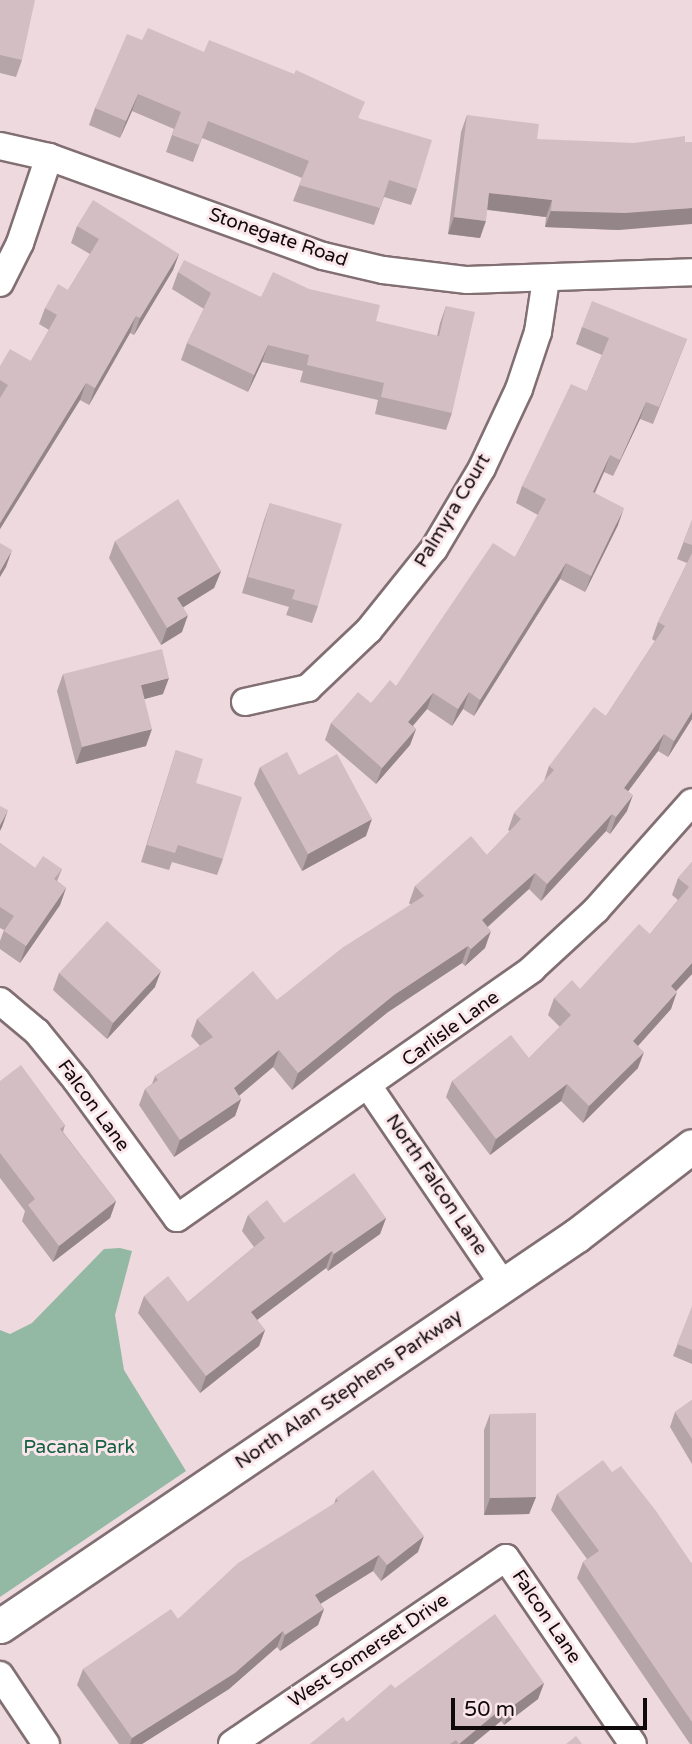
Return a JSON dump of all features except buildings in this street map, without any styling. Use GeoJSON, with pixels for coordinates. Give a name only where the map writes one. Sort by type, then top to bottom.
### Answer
{"type":"FeatureCollection","features":[{"type":"Feature","properties":{"kind":"street","name":"Stonegate Road"},"geometry":{"type":"LineString","coordinates":[[0,146],[49,156],[323,256],[383,271],[455,279],[546,279],[692,272]]}},
{"type":"Feature","properties":{"kind":"street"},"geometry":{"type":"LineString","coordinates":[[0,283],[20,243],[49,156]]}},
{"type":"Feature","properties":{"kind":"street","name":"Palmyra Court"},"geometry":{"type":"LineString","coordinates":[[245,702],[308,688],[369,630],[434,549],[482,468],[519,388],[538,332],[546,279]]}},
{"type":"Feature","properties":{"kind":"street","name":"Carlisle Lane"},"geometry":{"type":"LineString","coordinates":[[177,1218],[369,1087],[533,969],[596,911],[692,802]]}},
{"type":"Feature","properties":{"kind":"street","name":"Falcon Lane"},"geometry":{"type":"LineString","coordinates":[[0,1001],[37,1032],[76,1080],[177,1218]]}},
{"type":"Feature","properties":{"kind":"street","name":"North Falcon Lane"},"geometry":{"type":"LineString","coordinates":[[369,1087],[502,1283]]}},
{"type":"Feature","properties":{"kind":"street","name":"North Alan Stephens Parkway"},"geometry":{"type":"LineString","coordinates":[[0,1626],[502,1283],[577,1235],[692,1146]]}},
{"type":"Feature","properties":{"kind":"street","name":"Falcon Lane"},"geometry":{"type":"LineString","coordinates":[[506,1559],[633,1744]]}},
{"type":"Feature","properties":{"kind":"street","name":"West Somerset Drive"},"geometry":{"type":"LineString","coordinates":[[232,1744],[506,1559]]}},
{"type":"Feature","properties":{"kind":"street"},"geometry":{"type":"LineString","coordinates":[[0,1675],[46,1744]]}},
{"type":"Feature","properties":{"kind":"green space","name":"Pacana Park"},"geometry":{"type":"Polygon","coordinates":[[[120,1248],[132,1251],[115,1315],[124,1370],[186,1471],[0,1597],[0,1330],[10,1334],[32,1323],[104,1249],[120,1248]]]}}]}
